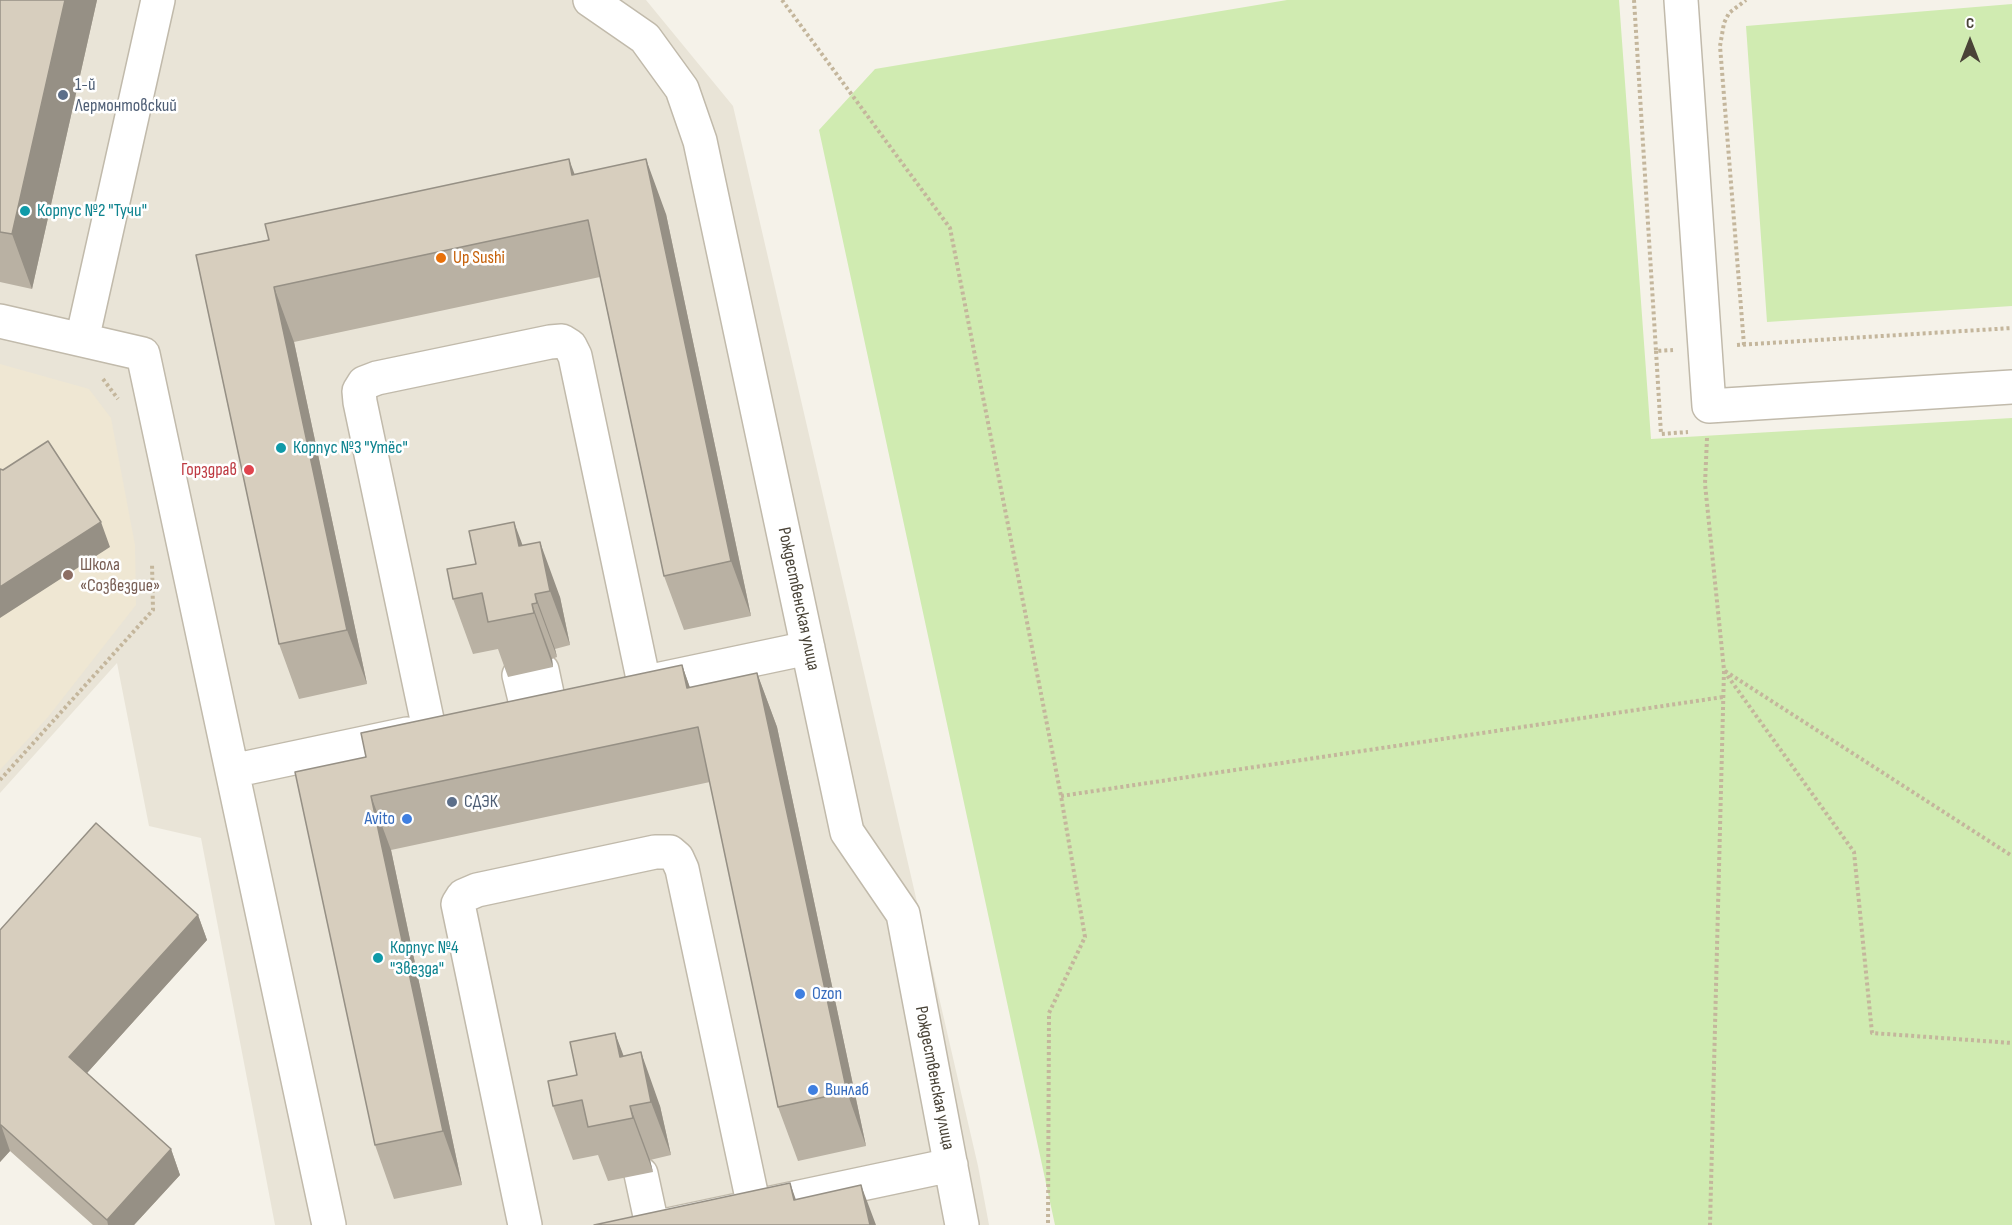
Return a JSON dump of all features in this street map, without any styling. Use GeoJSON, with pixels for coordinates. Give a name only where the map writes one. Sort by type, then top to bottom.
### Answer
{"type":"FeatureCollection","features":[{"type":"Feature","properties":{"kind":"street"},"geometry":{"type":"LineString","coordinates":[[82,340],[158,0]]}},
{"type":"Feature","properties":{"kind":"street","name":"Рождественская улица"},"geometry":{"type":"LineString","coordinates":[[590,0],[645,38],[682,89],[700,141],[847,832],[903,914],[962,1225]]}},
{"type":"Feature","properties":{"kind":"street"},"geometry":{"type":"LineString","coordinates":[[1681,0],[1709,406],[2012,387]]}},
{"type":"Feature","properties":{"kind":"street"},"geometry":{"type":"LineString","coordinates":[[0,321],[143,354],[329,1225]]}},
{"type":"Feature","properties":{"kind":"street"},"geometry":{"type":"LineString","coordinates":[[429,729],[360,402],[359,391],[364,382],[377,378],[550,342],[562,341],[570,346],[575,356],[645,683]]}},
{"type":"Feature","properties":{"kind":"street"},"geometry":{"type":"LineString","coordinates":[[613,690],[808,648]]}},
{"type":"Feature","properties":{"kind":"street"},"geometry":{"type":"LineString","coordinates":[[531,672],[538,706]]}},
{"type":"Feature","properties":{"kind":"street"},"geometry":{"type":"LineString","coordinates":[[494,715],[581,696]]}},
{"type":"Feature","properties":{"kind":"street"},"geometry":{"type":"LineString","coordinates":[[232,771],[462,722]]}},
{"type":"Feature","properties":{"kind":"street"},"geometry":{"type":"LineString","coordinates":[[525,1225],[458,904],[463,896],[477,890],[655,852],[670,852],[677,858],[682,868],[754,1207]]}},
{"type":"Feature","properties":{"kind":"street"},"geometry":{"type":"LineString","coordinates":[[668,1225],[951,1165]]}},
{"type":"Feature","properties":{"kind":"street"},"geometry":{"type":"LineString","coordinates":[[629,1225],[630,1177],[652,1225]]}},
{"type":"Feature","properties":{"kind":"path"},"geometry":{"type":"LineString","coordinates":[[782,0],[950,228],[1061,796],[1084,937],[1049,1013],[1048,1225]]}},
{"type":"Feature","properties":{"kind":"path"},"geometry":{"type":"LineString","coordinates":[[1634,0],[1656,351],[2012,328]]}},
{"type":"Feature","properties":{"kind":"path"},"geometry":{"type":"LineString","coordinates":[[1744,345],[1720,46],[1724,23],[1729,13],[1746,0]]}},
{"type":"Feature","properties":{"kind":"path"},"geometry":{"type":"LineString","coordinates":[[99,374],[120,402]]}},
{"type":"Feature","properties":{"kind":"path"},"geometry":{"type":"LineString","coordinates":[[1709,406],[1705,484],[1724,670],[1710,1225]]}},
{"type":"Feature","properties":{"kind":"path"},"geometry":{"type":"LineString","coordinates":[[0,780],[153,610],[152,555]]}},
{"type":"Feature","properties":{"kind":"path"},"geometry":{"type":"LineString","coordinates":[[1724,670],[2012,856]]}},
{"type":"Feature","properties":{"kind":"path"},"geometry":{"type":"LineString","coordinates":[[1724,670],[1854,852],[1872,1033],[2012,1043]]}},
{"type":"Feature","properties":{"kind":"path"},"geometry":{"type":"LineString","coordinates":[[1061,796],[1723,697]]}},
{"type":"Feature","properties":{"kind":"shaded area"},"geometry":{"type":"Polygon","coordinates":[[[0,0],[646,0],[733,106],[978,1166],[989,1225],[275,1225],[201,838],[149,826],[117,663],[0,793],[0,0]]]}},
{"type":"Feature","properties":{"kind":"shaded area","name":"Школа «Созвездие»"},"geometry":{"type":"Polygon","coordinates":[[[0,364],[89,389],[111,418],[135,545],[136,605],[48,717],[0,770],[0,364]]]}},
{"type":"Feature","properties":{"kind":"green space"},"geometry":{"type":"Polygon","coordinates":[[[1287,0],[1619,0],[1651,439],[2012,418],[2012,1225],[1055,1225],[819,130],[875,69],[1287,0]]]}},
{"type":"Feature","properties":{"kind":"green space"},"geometry":{"type":"Polygon","coordinates":[[[2012,4],[2012,306],[1767,322],[1746,26],[2012,4]]]}},
{"type":"Feature","properties":{"kind":"building"},"geometry":{"type":"Polygon","coordinates":[[[0,0],[65,0],[12,234],[0,232],[0,0]]]}},
{"type":"Feature","properties":{"kind":"building"},"geometry":{"type":"Polygon","coordinates":[[[569,159],[572,175],[646,159],[731,561],[664,576],[588,220],[274,287],[347,630],[279,644],[196,255],[269,240],[265,224],[569,159]]]}},
{"type":"Feature","properties":{"kind":"building"},"geometry":{"type":"Polygon","coordinates":[[[48,441],[101,522],[0,587],[0,469],[3,470],[48,441]]]}},
{"type":"Feature","properties":{"kind":"building"},"geometry":{"type":"Polygon","coordinates":[[[514,522],[519,546],[540,542],[550,591],[535,594],[537,603],[532,604],[534,613],[488,622],[482,593],[453,599],[447,569],[476,564],[469,531],[514,522]]]}},
{"type":"Feature","properties":{"kind":"building"},"geometry":{"type":"Polygon","coordinates":[[[682,665],[687,688],[757,673],[847,1092],[778,1107],[698,727],[371,796],[443,1131],[375,1145],[295,772],[366,757],[361,733],[682,665]]]}},
{"type":"Feature","properties":{"kind":"building"},"geometry":{"type":"Polygon","coordinates":[[[96,823],[198,915],[69,1057],[171,1149],[107,1220],[0,1126],[0,930],[96,823]]]}},
{"type":"Feature","properties":{"kind":"building"},"geometry":{"type":"Polygon","coordinates":[[[615,1033],[620,1057],[641,1052],[651,1102],[630,1106],[633,1118],[588,1127],[582,1100],[553,1106],[548,1081],[577,1075],[570,1042],[615,1033]]]}},
{"type":"Feature","properties":{"kind":"building"},"geometry":{"type":"Polygon","coordinates":[[[790,1183],[794,1200],[861,1185],[870,1225],[594,1225],[790,1183]]]}},
{"type":"Feature","properties":{"kind":"place","name":"1-й Лермонтовский"},"geometry":{"type":"Point","coordinates":[63,95]}},
{"type":"Feature","properties":{"kind":"place","name":"Корпус №2 \"Тучи\""},"geometry":{"type":"Point","coordinates":[25,211]}},
{"type":"Feature","properties":{"kind":"place","name":"Up Sushi"},"geometry":{"type":"Point","coordinates":[441,258]}},
{"type":"Feature","properties":{"kind":"place","name":"Корпус №3 \"Утёс\""},"geometry":{"type":"Point","coordinates":[281,448]}},
{"type":"Feature","properties":{"kind":"place","name":"Горздрав"},"geometry":{"type":"Point","coordinates":[249,470]}},
{"type":"Feature","properties":{"kind":"place","name":"Школа «Созвездие»"},"geometry":{"type":"Point","coordinates":[68,575]}},
{"type":"Feature","properties":{"kind":"place","name":"СДЭК"},"geometry":{"type":"Point","coordinates":[452,802]}},
{"type":"Feature","properties":{"kind":"place","name":"Avito"},"geometry":{"type":"Point","coordinates":[407,819]}},
{"type":"Feature","properties":{"kind":"place","name":"Корпус №4 \"Звезда\""},"geometry":{"type":"Point","coordinates":[378,958]}},
{"type":"Feature","properties":{"kind":"place","name":"Ozon"},"geometry":{"type":"Point","coordinates":[800,994]}},
{"type":"Feature","properties":{"kind":"place","name":"Винлаб"},"geometry":{"type":"Point","coordinates":[813,1090]}}]}
